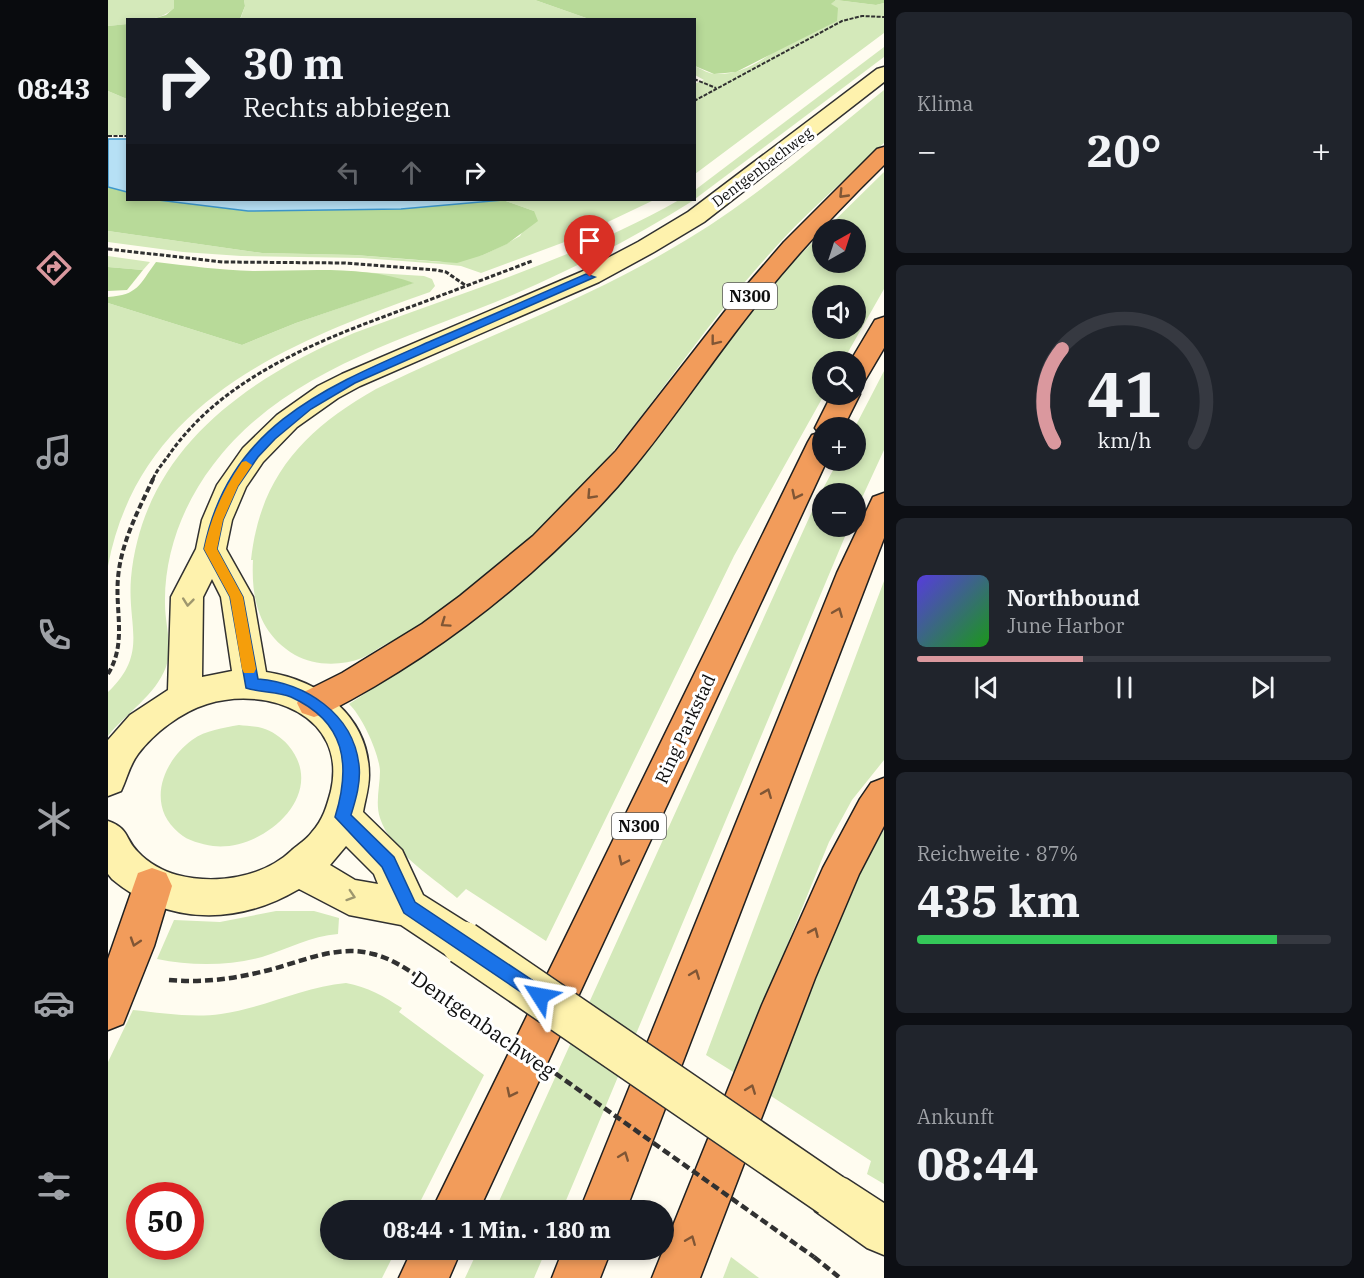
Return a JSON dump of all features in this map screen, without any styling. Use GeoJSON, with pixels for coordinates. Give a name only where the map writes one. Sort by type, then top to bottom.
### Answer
{"type":"FeatureCollection","features":[{"type":"Feature","properties":{"kind":"highway","name":"N300"},"geometry":{"type":"LineString","coordinates":[[314,703],[405,651],[487,593],[531,557],[615,469],[743,304],[884,153]]}},
{"type":"Feature","properties":{"kind":"highway"},"geometry":{"type":"LineString","coordinates":[[866,357],[884,325]]}},
{"type":"Feature","properties":{"kind":"highway","name":"Ring Parkstad"},"geometry":{"type":"LineString","coordinates":[[461,1200],[812,463]]}},
{"type":"Feature","properties":{"kind":"highway"},"geometry":{"type":"LineString","coordinates":[[607,1200],[849,584],[884,504]]}},
{"type":"Feature","properties":{"kind":"highway"},"geometry":{"type":"LineString","coordinates":[[676,1278],[790,986],[850,851],[870,813],[884,794]]}},
{"type":"Feature","properties":{"kind":"highway"},"geometry":{"type":"LineString","coordinates":[[108,1009],[124,971],[152,886]]}},
{"type":"Feature","properties":{"kind":"highway"},"geometry":{"type":"LineString","coordinates":[[423,1278],[432,1260]]}},
{"type":"Feature","properties":{"kind":"highway"},"geometry":{"type":"LineString","coordinates":[[576,1278],[583,1260]]}},
{"type":"Feature","properties":{"kind":"street","name":"Dentgenbachweg"},"geometry":{"type":"LineString","coordinates":[[185,697],[187,597],[211,549],[217,520],[232,485],[270,436],[307,406],[351,380],[590,277],[646,247],[696,217],[884,73]]}},
{"type":"Feature","properties":{"kind":"street"},"geometry":{"type":"LineString","coordinates":[[211,549],[237,597],[251,684]]}},
{"type":"Feature","properties":{"kind":"street"},"geometry":{"type":"LineString","coordinates":[[108,780],[110,771],[127,741],[153,715],[185,697],[230,684],[275,686],[314,703],[333,720],[346,741],[352,765],[350,791],[342,817],[325,844],[300,868],[265,888],[226,898],[187,897],[152,886],[124,865],[108,838]]}},
{"type":"Feature","properties":{"kind":"street"},"geometry":{"type":"LineString","coordinates":[[342,817],[388,862],[409,908]]}},
{"type":"Feature","properties":{"kind":"street"},"geometry":{"type":"LineString","coordinates":[[300,868],[349,897],[409,908],[884,1231]]}},
{"type":"Feature","properties":{"kind":"path"},"geometry":{"type":"LineString","coordinates":[[696,100],[842,21],[862,16],[884,17]]}},
{"type":"Feature","properties":{"kind":"path"},"geometry":{"type":"LineString","coordinates":[[696,80],[716,88]]}},
{"type":"Feature","properties":{"kind":"path"},"geometry":{"type":"LineString","coordinates":[[108,136],[126,136]]}},
{"type":"Feature","properties":{"kind":"path"},"geometry":{"type":"LineString","coordinates":[[108,249],[223,262],[345,263],[436,270],[446,272],[465,286],[537,260]]}},
{"type":"Feature","properties":{"kind":"path","name":"Dentgenbachweg"},"geometry":{"type":"LineString","coordinates":[[124,971],[193,983],[268,969],[333,950],[375,954],[391,960],[438,990],[814,1257],[840,1278]]}},
{"type":"Feature","properties":{"kind":"green space"},"geometry":{"type":"Polygon","coordinates":[[[108,0],[174,0],[174,8],[158,17],[126,18],[126,24],[108,26],[108,0]]]}},
{"type":"Feature","properties":{"kind":"green space"},"geometry":{"type":"Polygon","coordinates":[[[174,0],[244,0],[245,6],[240,18],[156,18],[166,15],[174,8],[174,0]]]}},
{"type":"Feature","properties":{"kind":"green space"},"geometry":{"type":"Polygon","coordinates":[[[244,0],[535,0],[586,18],[241,18],[245,6],[244,0]]]}},
{"type":"Feature","properties":{"kind":"green space"},"geometry":{"type":"Polygon","coordinates":[[[535,0],[836,0],[831,4],[838,8],[837,21],[736,72],[714,74],[696,66],[696,18],[586,18],[535,0]]]}},
{"type":"Feature","properties":{"kind":"green space"},"geometry":{"type":"Polygon","coordinates":[[[836,0],[876,5],[884,3],[884,33],[696,173],[696,83],[704,80],[696,76],[696,66],[716,74],[749,67],[780,47],[836,0]]]}},
{"type":"Feature","properties":{"kind":"green space"},"geometry":{"type":"Polygon","coordinates":[[[836,0],[884,0],[884,3],[876,5],[836,0]]]}},
{"type":"Feature","properties":{"kind":"green space"},"geometry":{"type":"Polygon","coordinates":[[[126,24],[126,99],[108,91],[108,26],[126,24]]]}},
{"type":"Feature","properties":{"kind":"green space"},"geometry":{"type":"Polygon","coordinates":[[[884,47],[884,57],[696,198],[696,189],[884,47]]]}},
{"type":"Feature","properties":{"kind":"green space"},"geometry":{"type":"Polygon","coordinates":[[[884,90],[884,143],[779,244],[719,314],[609,456],[572,498],[527,541],[426,622],[362,658],[337,663],[319,663],[295,655],[273,637],[265,626],[256,602],[253,560],[251,560],[256,530],[264,503],[290,458],[328,421],[376,389],[603,286],[676,246],[757,192],[884,90]]]}},
{"type":"Feature","properties":{"kind":"green space"},"geometry":{"type":"Polygon","coordinates":[[[108,91],[126,99],[126,135],[108,135],[108,91]]]}},
{"type":"Feature","properties":{"kind":"green space"},"geometry":{"type":"Polygon","coordinates":[[[884,172],[884,289],[866,321],[866,285],[812,285],[812,339],[856,339],[849,351],[812,351],[812,405],[818,405],[734,556],[546,941],[466,889],[457,898],[413,862],[393,842],[380,818],[378,800],[380,771],[377,755],[364,726],[349,704],[406,667],[716,356],[790,265],[812,243],[812,273],[866,273],[866,219],[836,219],[884,172]]]}},
{"type":"Feature","properties":{"kind":"green space"},"geometry":{"type":"Polygon","coordinates":[[[108,187],[126,192],[126,201],[166,201],[248,211],[401,209],[506,201],[534,211],[538,221],[507,244],[457,263],[355,255],[262,253],[108,231],[108,187]]]}},
{"type":"Feature","properties":{"kind":"green space"},"geometry":{"type":"Polygon","coordinates":[[[506,201],[652,201],[570,240],[481,273],[461,266],[442,264],[362,258],[241,256],[183,252],[108,242],[108,231],[262,253],[355,255],[440,262],[483,255],[506,244],[520,236],[534,211],[506,201]]]}},
{"type":"Feature","properties":{"kind":"green space"},"geometry":{"type":"Polygon","coordinates":[[[677,201],[692,201],[629,238],[563,272],[517,293],[393,342],[313,380],[276,404],[243,432],[202,480],[177,530],[166,585],[165,612],[169,644],[166,667],[155,687],[108,736],[108,692],[121,678],[132,651],[131,578],[140,533],[156,492],[178,456],[206,425],[239,397],[314,351],[354,333],[560,257],[640,221],[677,201]]]}},
{"type":"Feature","properties":{"kind":"green space"},"geometry":{"type":"Polygon","coordinates":[[[108,256],[150,262],[143,270],[108,267],[108,256]]]}},
{"type":"Feature","properties":{"kind":"green space"},"geometry":{"type":"Polygon","coordinates":[[[156,262],[253,271],[355,271],[395,277],[414,283],[296,323],[242,345],[108,303],[108,297],[126,294],[137,287],[156,262]]]}},
{"type":"Feature","properties":{"kind":"green space"},"geometry":{"type":"Polygon","coordinates":[[[108,267],[143,270],[127,290],[108,291],[108,267]]]}},
{"type":"Feature","properties":{"kind":"green space"},"geometry":{"type":"Polygon","coordinates":[[[343,271],[424,276],[432,279],[435,286],[430,292],[377,311],[274,357],[228,386],[186,420],[152,461],[125,509],[108,566],[108,303],[242,345],[296,323],[413,283],[381,275],[343,271]]]}},
{"type":"Feature","properties":{"kind":"green space"},"geometry":{"type":"Polygon","coordinates":[[[884,371],[884,450],[866,489],[866,483],[826,483],[833,471],[866,471],[866,417],[860,417],[884,371]]]}},
{"type":"Feature","properties":{"kind":"green space"},"geometry":{"type":"Polygon","coordinates":[[[812,511],[812,537],[845,537],[566,1200],[500,1200],[812,511]]]}},
{"type":"Feature","properties":{"kind":"green space"},"geometry":{"type":"Polygon","coordinates":[[[884,581],[884,760],[852,800],[829,842],[735,1073],[706,1055],[884,581]]]}},
{"type":"Feature","properties":{"kind":"green space"},"geometry":{"type":"Polygon","coordinates":[[[239,725],[266,729],[288,745],[299,764],[301,782],[296,800],[285,816],[270,830],[252,840],[232,845],[213,846],[191,840],[179,833],[169,822],[163,810],[162,785],[166,772],[181,749],[192,740],[221,728],[239,725]]]}},
{"type":"Feature","properties":{"kind":"green space"},"geometry":{"type":"Polygon","coordinates":[[[884,830],[884,1184],[867,1174],[871,1161],[771,1096],[835,926],[866,861],[884,830]]]}},
{"type":"Feature","properties":{"kind":"green space"},"geometry":{"type":"Polygon","coordinates":[[[276,911],[314,911],[339,918],[338,934],[318,937],[262,957],[236,962],[196,964],[157,959],[174,920],[220,922],[276,911]]]}},
{"type":"Feature","properties":{"kind":"green space"},"geometry":{"type":"Polygon","coordinates":[[[346,983],[368,990],[402,1008],[399,1012],[484,1075],[421,1200],[320,1200],[320,1260],[391,1260],[382,1278],[108,1278],[108,1062],[133,1010],[188,1015],[221,1014],[346,983]]]}},
{"type":"Feature","properties":{"kind":"green space"},"geometry":{"type":"Polygon","coordinates":[[[731,1257],[759,1278],[723,1278],[731,1257]]]}},
{"type":"Feature","properties":{"kind":"green space"},"geometry":{"type":"Polygon","coordinates":[[[473,1260],[542,1260],[534,1278],[465,1278],[473,1260]]]}},
{"type":"Feature","properties":{"kind":"water"},"geometry":{"type":"Polygon","coordinates":[[[108,139],[126,139],[126,192],[108,187],[108,139]]]}},
{"type":"Feature","properties":{"kind":"water"},"geometry":{"type":"Polygon","coordinates":[[[166,201],[492,201],[401,209],[248,211],[166,201]]]}},
{"type":"Feature","properties":{"kind":"slow traffic"},"geometry":{"type":"LineString","coordinates":[[246,465],[232,485],[217,520],[211,549],[237,597],[249,669]]}},
{"type":"Feature","properties":{"kind":"route"},"geometry":{"type":"LineString","coordinates":[[540,996],[409,908],[388,862],[342,817],[350,791],[352,765],[346,741],[333,720],[314,703],[275,686],[251,684],[237,597],[211,549],[217,520],[232,485],[270,436],[307,406],[351,380],[590,277]]}}]}
